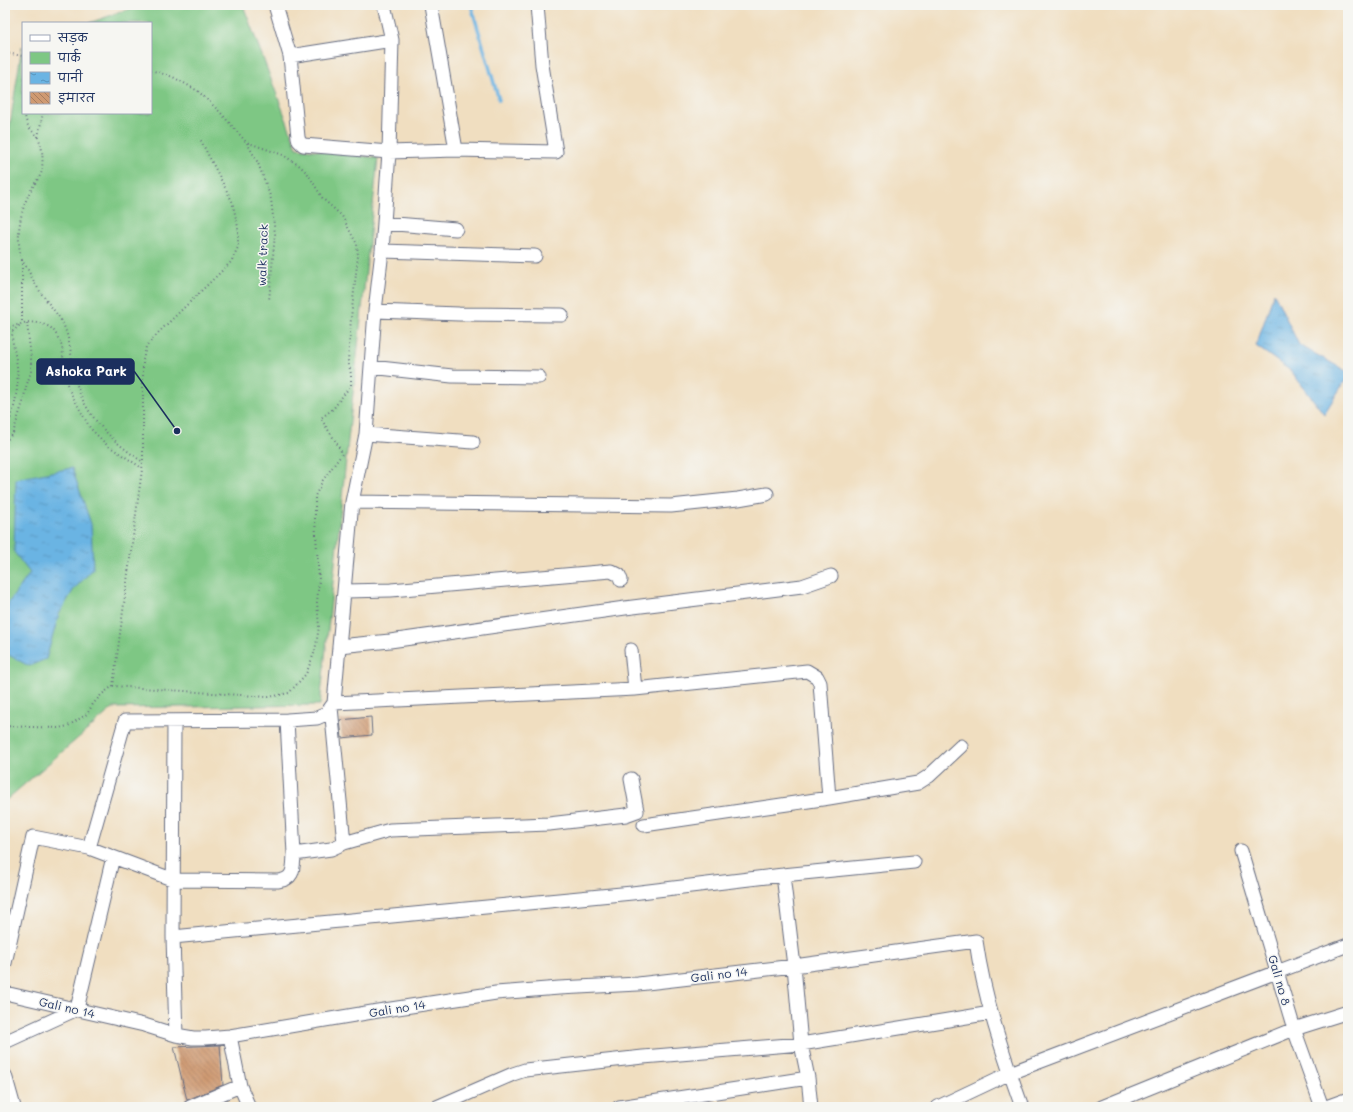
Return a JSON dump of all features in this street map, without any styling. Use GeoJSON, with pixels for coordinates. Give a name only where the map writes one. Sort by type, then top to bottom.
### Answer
{"type":"FeatureCollection","features":[{"type":"Feature","properties":{"kind":"street"},"geometry":{"type":"LineString","coordinates":[[275,5],[290,56],[298,137],[299,141],[303,145],[389,152],[456,150],[556,152],[542,65],[537,5]]}},
{"type":"Feature","properties":{"kind":"street"},"geometry":{"type":"LineString","coordinates":[[344,843],[333,705],[345,591],[352,502],[366,434],[375,311],[382,251],[389,152],[392,40],[384,5]]}},
{"type":"Feature","properties":{"kind":"street"},"geometry":{"type":"LineString","coordinates":[[431,5],[456,150]]}},
{"type":"Feature","properties":{"kind":"street"},"geometry":{"type":"LineString","coordinates":[[290,56],[392,40]]}},
{"type":"Feature","properties":{"kind":"street"},"geometry":{"type":"LineString","coordinates":[[384,223],[456,229]]}},
{"type":"Feature","properties":{"kind":"street"},"geometry":{"type":"LineString","coordinates":[[382,251],[535,256]]}},
{"type":"Feature","properties":{"kind":"street"},"geometry":{"type":"LineString","coordinates":[[375,311],[459,314],[562,315]]}},
{"type":"Feature","properties":{"kind":"street"},"geometry":{"type":"LineString","coordinates":[[371,367],[452,376],[539,377]]}},
{"type":"Feature","properties":{"kind":"street"},"geometry":{"type":"LineString","coordinates":[[366,434],[473,442]]}},
{"type":"Feature","properties":{"kind":"street"},"geometry":{"type":"LineString","coordinates":[[352,502],[671,506],[738,499],[767,494]]}},
{"type":"Feature","properties":{"kind":"street"},"geometry":{"type":"LineString","coordinates":[[345,591],[390,590],[611,571],[616,572],[621,580]]}},
{"type":"Feature","properties":{"kind":"street"},"geometry":{"type":"LineString","coordinates":[[339,646],[390,641],[633,607],[802,586],[831,576]]}},
{"type":"Feature","properties":{"kind":"street"},"geometry":{"type":"LineString","coordinates":[[631,650],[635,689]]}},
{"type":"Feature","properties":{"kind":"street"},"geometry":{"type":"LineString","coordinates":[[89,848],[125,721],[174,722],[287,720],[320,717],[326,714],[333,705],[635,689],[800,670],[813,673],[820,683],[830,798]]}},
{"type":"Feature","properties":{"kind":"street"},"geometry":{"type":"LineString","coordinates":[[5,963],[32,837],[89,848],[174,880],[283,880],[290,876],[292,873],[294,854],[287,720]]}},
{"type":"Feature","properties":{"kind":"street"},"geometry":{"type":"LineString","coordinates":[[174,722],[173,937],[176,1035]]}},
{"type":"Feature","properties":{"kind":"street"},"geometry":{"type":"LineString","coordinates":[[644,825],[830,798],[918,783],[929,776],[961,746]]}},
{"type":"Feature","properties":{"kind":"street"},"geometry":{"type":"LineString","coordinates":[[294,854],[331,849],[344,843],[390,830],[549,824],[626,816],[637,811],[631,779]]}},
{"type":"Feature","properties":{"kind":"street","name":"Gali no 8"},"geometry":{"type":"LineString","coordinates":[[1241,851],[1294,1029],[1322,1107]]}},
{"type":"Feature","properties":{"kind":"street"},"geometry":{"type":"LineString","coordinates":[[5,1042],[77,1009],[113,857]]}},
{"type":"Feature","properties":{"kind":"street"},"geometry":{"type":"LineString","coordinates":[[173,937],[632,893],[783,875],[914,862]]}},
{"type":"Feature","properties":{"kind":"street"},"geometry":{"type":"LineString","coordinates":[[783,875],[794,966],[801,1044],[808,1078],[811,1107]]}},
{"type":"Feature","properties":{"kind":"street","name":"Gali no 14"},"geometry":{"type":"LineString","coordinates":[[5,993],[144,1025],[176,1035],[193,1038],[206,1038],[230,1036],[378,1010],[496,993],[638,984],[794,966],[976,941],[991,1013]]}},
{"type":"Feature","properties":{"kind":"street"},"geometry":{"type":"LineString","coordinates":[[938,1107],[1010,1073],[1348,945]]}},
{"type":"Feature","properties":{"kind":"street"},"geometry":{"type":"LineString","coordinates":[[1102,1107],[1294,1029],[1348,1012]]}},
{"type":"Feature","properties":{"kind":"street"},"geometry":{"type":"LineString","coordinates":[[437,1107],[513,1074],[526,1070],[635,1058],[801,1044],[991,1013],[1022,1107]]}},
{"type":"Feature","properties":{"kind":"street"},"geometry":{"type":"LineString","coordinates":[[230,1036],[240,1086],[250,1107]]}},
{"type":"Feature","properties":{"kind":"street"},"geometry":{"type":"LineString","coordinates":[[5,1075],[14,1107]]}},
{"type":"Feature","properties":{"kind":"street"},"geometry":{"type":"LineString","coordinates":[[619,1107],[808,1078]]}},
{"type":"Feature","properties":{"kind":"street"},"geometry":{"type":"LineString","coordinates":[[190,1107],[240,1086]]}},
{"type":"Feature","properties":{"kind":"street"},"geometry":{"type":"LineString","coordinates":[[1326,1107],[1348,1098]]}},
{"type":"Feature","properties":{"kind":"path"},"geometry":{"type":"LineString","coordinates":[[5,53],[22,56]]}},
{"type":"Feature","properties":{"kind":"path","name":"walk track"},"geometry":{"type":"LineString","coordinates":[[152,70],[173,77],[198,91],[220,112],[246,142],[258,163],[271,199],[275,234],[269,301]]}},
{"type":"Feature","properties":{"kind":"path"},"geometry":{"type":"LineString","coordinates":[[22,323],[22,258],[19,231],[20,221],[30,190],[42,171],[42,150],[38,137],[30,129],[25,118],[25,114]]}},
{"type":"Feature","properties":{"kind":"path"},"geometry":{"type":"LineString","coordinates":[[38,137],[43,114]]}},
{"type":"Feature","properties":{"kind":"path"},"geometry":{"type":"LineString","coordinates":[[113,686],[143,462],[143,360],[146,347],[158,333],[231,262],[238,247],[238,227],[232,201],[200,139]]}},
{"type":"Feature","properties":{"kind":"path"},"geometry":{"type":"LineString","coordinates":[[5,726],[59,728],[68,726],[87,714],[97,699],[113,686],[269,697],[289,693],[306,674],[315,651],[319,627],[317,602],[319,580],[315,496],[323,480],[342,454],[338,443],[328,431],[321,418],[333,409],[351,385],[351,374],[348,361],[358,251],[353,237],[342,216],[323,199],[305,170],[283,155],[246,142]]}},
{"type":"Feature","properties":{"kind":"path"},"geometry":{"type":"LineString","coordinates":[[22,258],[42,295],[63,324],[71,350],[75,377],[84,401],[94,417],[120,446],[143,462]]}},
{"type":"Feature","properties":{"kind":"path"},"geometry":{"type":"LineString","coordinates":[[5,329],[27,322],[40,323],[50,327],[55,332],[62,346],[68,388],[90,428],[107,445],[142,468]]}},
{"type":"Feature","properties":{"kind":"path"},"geometry":{"type":"LineString","coordinates":[[5,442],[14,433],[31,372],[27,322]]}},
{"type":"Feature","properties":{"kind":"path"},"geometry":{"type":"LineString","coordinates":[[5,429],[10,421],[18,378],[12,336],[15,328],[22,323]]}},
{"type":"Feature","properties":{"kind":"green space"},"geometry":{"type":"Polygon","coordinates":[[[141,5],[243,5],[297,148],[378,158],[320,705],[113,708],[5,801],[5,157],[22,46],[22,114],[152,114],[152,22],[92,22],[141,5]]]}},
{"type":"Feature","properties":{"kind":"water"},"geometry":{"type":"Polygon","coordinates":[[[1274,293],[1299,345],[1348,372],[1348,376],[1324,414],[1291,371],[1256,346],[1274,293]]]}},
{"type":"Feature","properties":{"kind":"water"},"geometry":{"type":"Polygon","coordinates":[[[72,468],[91,524],[93,569],[74,589],[59,614],[46,659],[29,666],[5,653],[5,616],[7,605],[30,573],[14,552],[16,479],[72,468]]]}},
{"type":"Feature","properties":{"kind":"building"},"geometry":{"type":"Polygon","coordinates":[[[371,717],[372,735],[342,738],[340,720],[371,717]]]}},
{"type":"Feature","properties":{"kind":"building"},"geometry":{"type":"Polygon","coordinates":[[[220,1045],[223,1085],[187,1100],[174,1047],[220,1045]]]}},
{"type":"Feature","properties":{"kind":"waterway"},"geometry":{"type":"LineString","coordinates":[[471,5],[499,100]]}},
{"type":"Feature","properties":{"kind":"place","name":"Ashoka Park"},"geometry":{"type":"Point","coordinates":[177,431]}}]}
